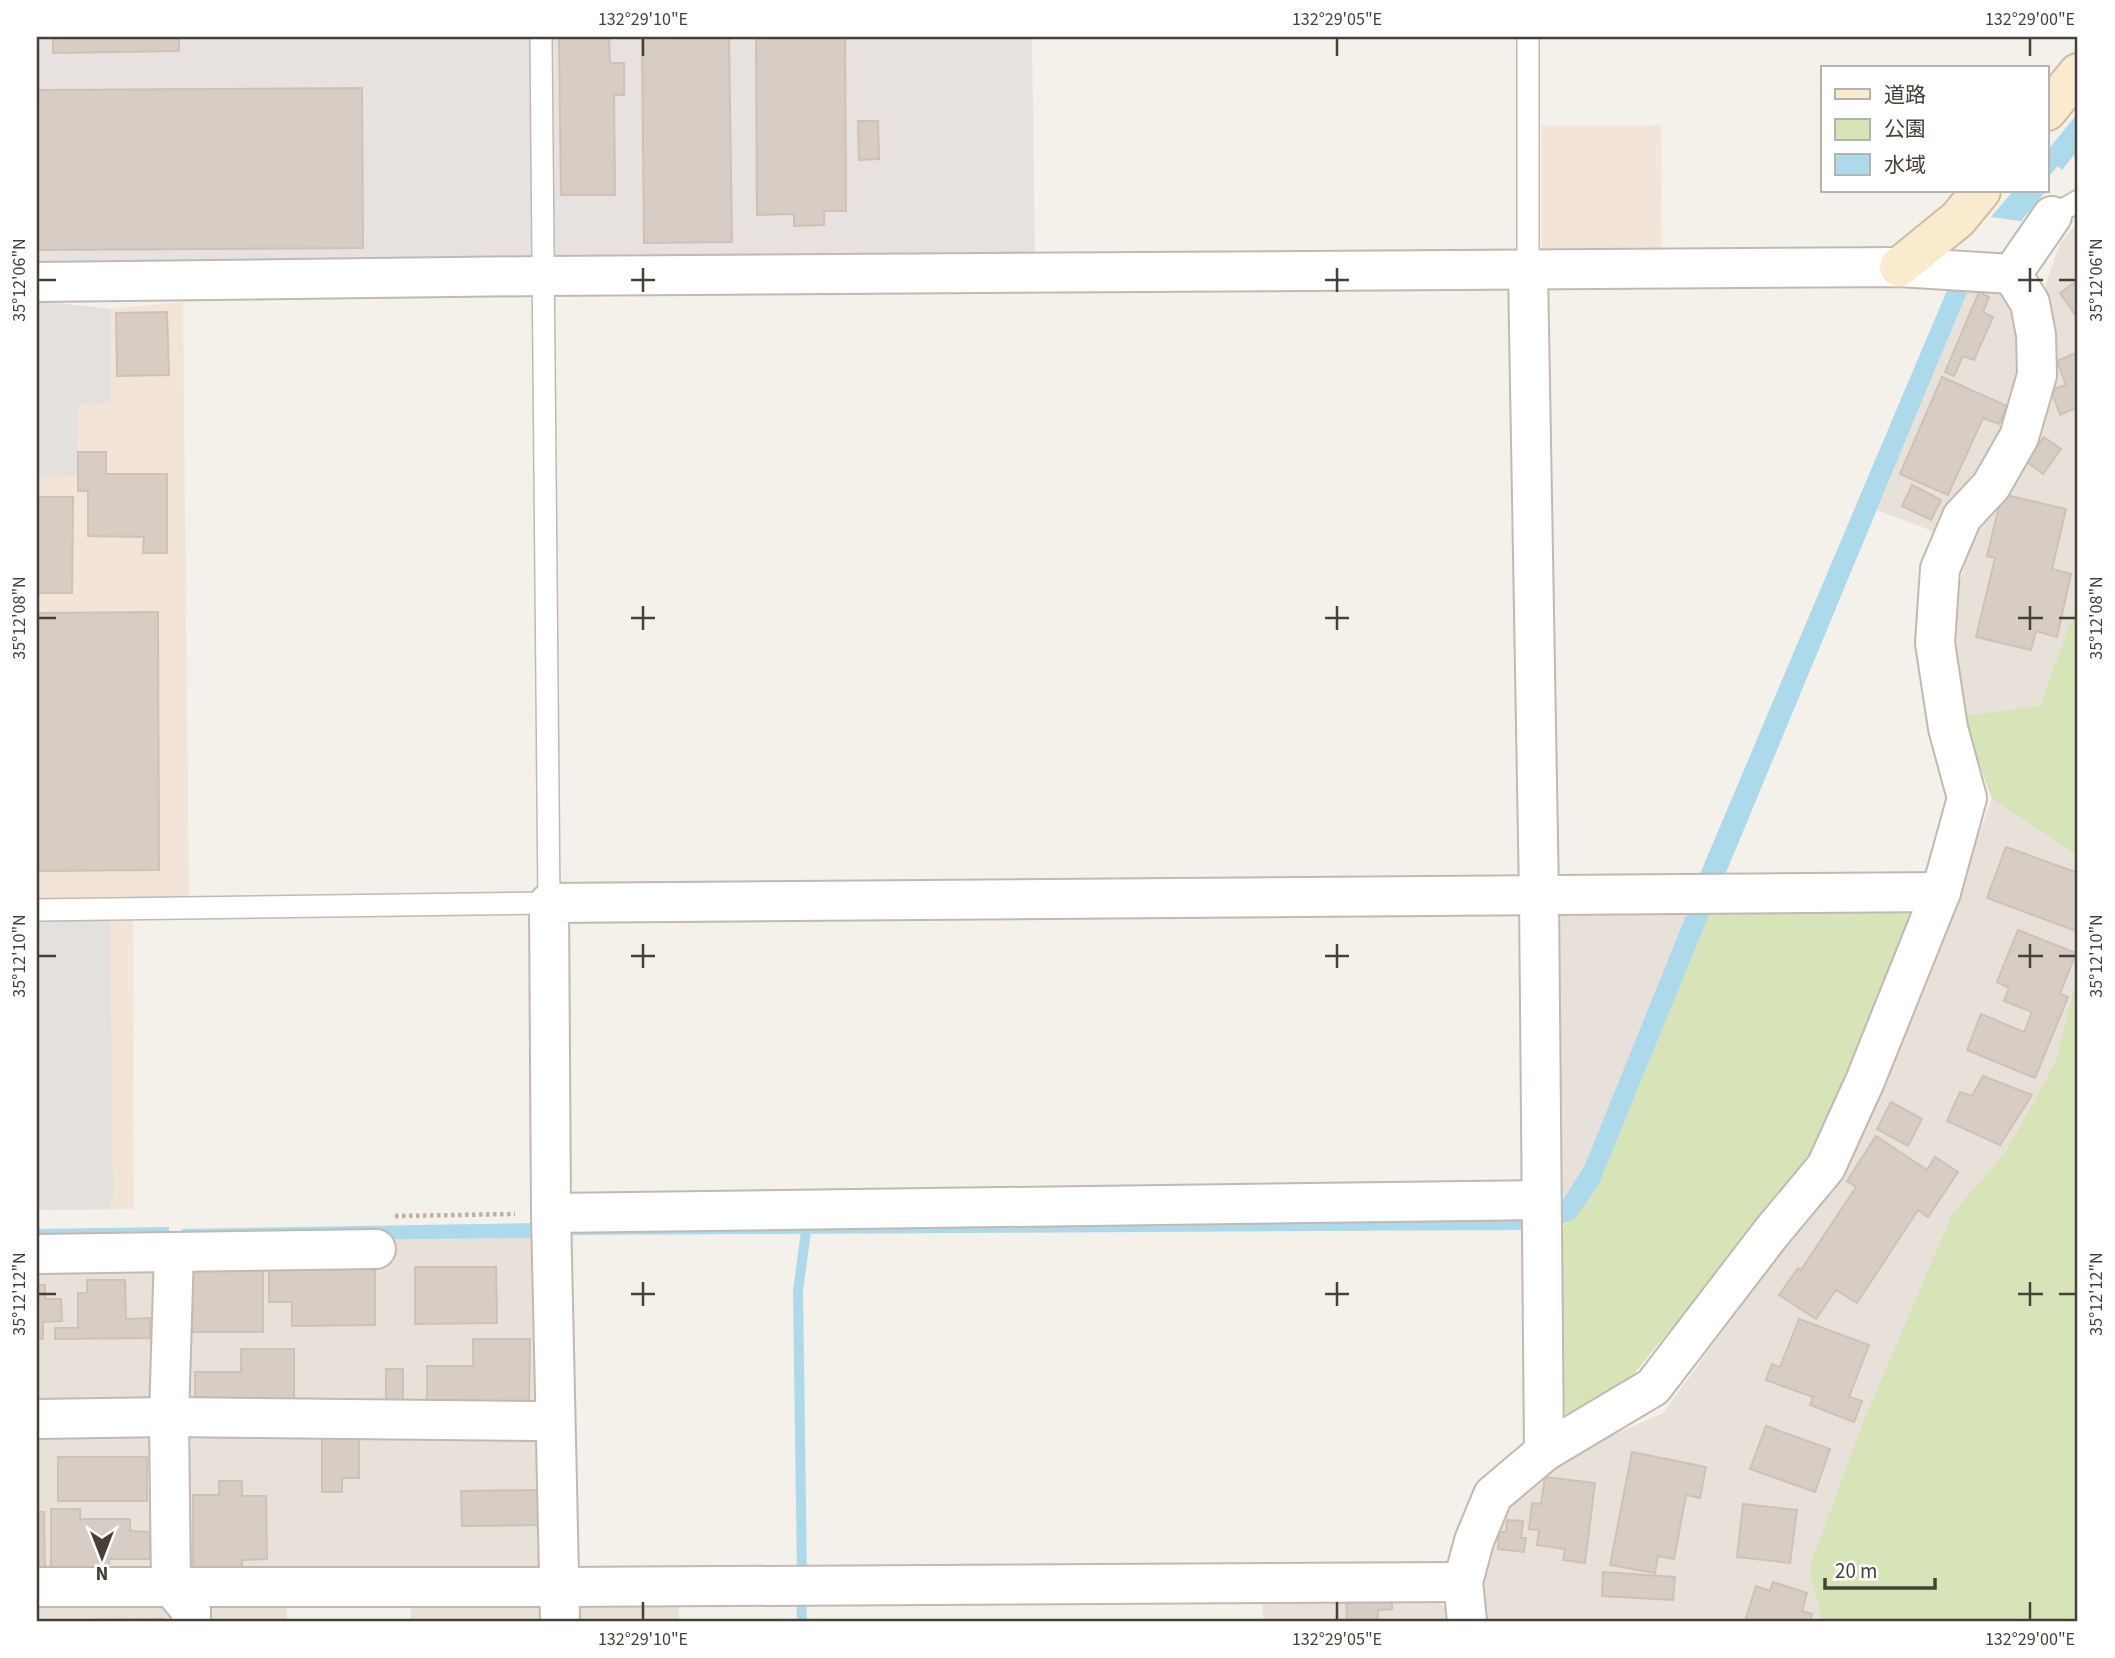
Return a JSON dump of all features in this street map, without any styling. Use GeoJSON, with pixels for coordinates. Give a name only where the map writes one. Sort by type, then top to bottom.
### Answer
{"type":"FeatureCollection","features":[{"type":"Feature","properties":{"kind":"street"},"geometry":{"type":"LineString","coordinates":[[2048,110],[2078,73]]}},
{"type":"Feature","properties":{"kind":"street"},"geometry":{"type":"LineString","coordinates":[[1899,267],[1958,219],[1980,192]]}},
{"type":"Feature","properties":{"kind":"street"},"geometry":{"type":"LineString","coordinates":[[2012,274],[2065,209]]}},
{"type":"Feature","properties":{"kind":"street"},"geometry":{"type":"LineString","coordinates":[[37,282],[1899,267],[2012,274]]}},
{"type":"Feature","properties":{"kind":"street"},"geometry":{"type":"LineString","coordinates":[[1528,270],[1539,896],[1544,1452]]}},
{"type":"Feature","properties":{"kind":"street"},"geometry":{"type":"LineString","coordinates":[[1467,1621],[1463,1582],[1474,1541],[1493,1494],[1544,1452],[1653,1387],[1771,1233],[1826,1167],[1865,1081],[1941,892],[1967,799],[1948,729],[1935,643],[1940,569],[1962,517],[1991,486],[2019,437],[2037,375],[2036,335],[2030,303],[2012,274]]}},
{"type":"Feature","properties":{"kind":"street"},"geometry":{"type":"LineString","coordinates":[[559,1604],[551,1213],[549,903],[1941,892]]}},
{"type":"Feature","properties":{"kind":"street"},"geometry":{"type":"LineString","coordinates":[[551,1213],[1541,1200]]}},
{"type":"Feature","properties":{"kind":"street"},"geometry":{"type":"LineString","coordinates":[[37,1254],[376,1249]]}},
{"type":"Feature","properties":{"kind":"street"},"geometry":{"type":"LineString","coordinates":[[174,1252],[169,1417],[171,1586],[191,1611],[191,1621]]}},
{"type":"Feature","properties":{"kind":"street"},"geometry":{"type":"LineString","coordinates":[[37,1419],[169,1417],[540,1421]]}},
{"type":"Feature","properties":{"kind":"street"},"geometry":{"type":"LineString","coordinates":[[37,1587],[171,1586],[559,1604],[1463,1582]]}},
{"type":"Feature","properties":{"kind":"lane"},"geometry":{"type":"LineString","coordinates":[[37,911],[549,903],[541,276],[541,37]]}},
{"type":"Feature","properties":{"kind":"lane"},"geometry":{"type":"LineString","coordinates":[[1528,37],[1528,270]]}},
{"type":"Feature","properties":{"kind":"shaded area"},"geometry":{"type":"Polygon","coordinates":[[[37,37],[1032,37],[1035,256],[524,263],[37,263],[37,37]]]}},
{"type":"Feature","properties":{"kind":"shaded area"},"geometry":{"type":"Polygon","coordinates":[[[1661,125],[1662,251],[1542,253],[1541,126],[1661,125]]]}},
{"type":"Feature","properties":{"kind":"shaded area"},"geometry":{"type":"Polygon","coordinates":[[[2078,223],[2078,601],[2040,707],[1962,716],[1950,614],[1979,520],[2048,333],[2046,284],[2060,243],[2078,223]]]}},
{"type":"Feature","properties":{"kind":"shaded area"},"geometry":{"type":"Polygon","coordinates":[[[1969,288],[2002,295],[2025,340],[2012,429],[1935,532],[1877,510],[1969,288]]]}},
{"type":"Feature","properties":{"kind":"shaded area"},"geometry":{"type":"Polygon","coordinates":[[[37,301],[111,309],[183,302],[189,898],[133,899],[134,1209],[37,1210],[37,301]]]}},
{"type":"Feature","properties":{"kind":"shaded area"},"geometry":{"type":"Polygon","coordinates":[[[37,301],[111,309],[111,401],[78,406],[77,475],[37,477],[37,301]]]}},
{"type":"Feature","properties":{"kind":"shaded area"},"geometry":{"type":"Polygon","coordinates":[[[1992,799],[2078,856],[2078,971],[2056,1061],[2005,1153],[1953,1212],[1809,1569],[1822,1621],[1479,1621],[1485,1562],[1511,1497],[1558,1459],[1663,1413],[1824,1192],[1885,1084],[1992,799]]]}},
{"type":"Feature","properties":{"kind":"shaded area"},"geometry":{"type":"Polygon","coordinates":[[[1546,902],[1691,903],[1584,1167],[1554,1213],[1546,902]]]}},
{"type":"Feature","properties":{"kind":"shaded area"},"geometry":{"type":"Polygon","coordinates":[[[110,918],[113,1198],[108,1209],[37,1210],[37,919],[110,918]]]}},
{"type":"Feature","properties":{"kind":"shaded area"},"geometry":{"type":"Polygon","coordinates":[[[542,1238],[547,1411],[180,1405],[184,1265],[386,1239],[542,1238]]]}},
{"type":"Feature","properties":{"kind":"shaded area"},"geometry":{"type":"Polygon","coordinates":[[[161,1265],[160,1395],[145,1409],[37,1410],[37,1266],[161,1265]]]}},
{"type":"Feature","properties":{"kind":"shaded area"},"geometry":{"type":"Polygon","coordinates":[[[184,1426],[545,1436],[549,1577],[190,1579],[184,1426]]]}},
{"type":"Feature","properties":{"kind":"shaded area"},"geometry":{"type":"Polygon","coordinates":[[[148,1432],[162,1439],[162,1561],[144,1579],[37,1580],[37,1433],[148,1432]]]}},
{"type":"Feature","properties":{"kind":"shaded area"},"geometry":{"type":"Polygon","coordinates":[[[1428,1593],[1446,1608],[1449,1621],[1264,1621],[1261,1594],[1428,1593]]]}},
{"type":"Feature","properties":{"kind":"shaded area"},"geometry":{"type":"Polygon","coordinates":[[[567,1594],[679,1596],[679,1621],[567,1621],[567,1594]]]}},
{"type":"Feature","properties":{"kind":"shaded area"},"geometry":{"type":"Polygon","coordinates":[[[546,1598],[551,1621],[411,1621],[411,1600],[546,1598]]]}},
{"type":"Feature","properties":{"kind":"shaded area"},"geometry":{"type":"Polygon","coordinates":[[[159,1600],[181,1621],[37,1621],[37,1601],[159,1600]]]}},
{"type":"Feature","properties":{"kind":"shaded area"},"geometry":{"type":"Polygon","coordinates":[[[204,1601],[287,1601],[287,1621],[204,1621],[204,1601]]]}},
{"type":"Feature","properties":{"kind":"green space"},"geometry":{"type":"Polygon","coordinates":[[[2078,601],[2078,856],[1992,799],[1962,716],[2040,706],[2078,601]]]}},
{"type":"Feature","properties":{"kind":"green space"},"geometry":{"type":"Polygon","coordinates":[[[1714,903],[1918,909],[1845,1081],[1809,1156],[1785,1190],[1632,1376],[1591,1403],[1555,1419],[1554,1229],[1566,1224],[1598,1186],[1714,903]]]}},
{"type":"Feature","properties":{"kind":"green space"},"geometry":{"type":"Polygon","coordinates":[[[2078,971],[2078,1621],[1822,1621],[1809,1569],[1861,1428],[1953,1212],[2005,1153],[2056,1061],[2078,971]]]}},
{"type":"Feature","properties":{"kind":"water"},"geometry":{"type":"Polygon","coordinates":[[[2078,113],[2078,150],[2062,170],[2048,159],[2048,150],[2078,113]]]}},
{"type":"Feature","properties":{"kind":"water"},"geometry":{"type":"Polygon","coordinates":[[[2012,192],[2045,192],[2021,221],[1991,217],[2012,192]]]}},
{"type":"Feature","properties":{"kind":"water"},"geometry":{"type":"Polygon","coordinates":[[[1948,288],[1969,288],[1720,887],[1694,888],[1948,288]]]}},
{"type":"Feature","properties":{"kind":"water"},"geometry":{"type":"Polygon","coordinates":[[[1691,903],[1714,903],[1598,1186],[1575,1218],[1554,1229],[1554,1213],[1584,1167],[1691,903]]]}},
{"type":"Feature","properties":{"kind":"water"},"geometry":{"type":"Polygon","coordinates":[[[1534,1212],[1533,1230],[563,1235],[573,1219],[1534,1212]]]}},
{"type":"Feature","properties":{"kind":"water"},"geometry":{"type":"Polygon","coordinates":[[[535,1223],[542,1238],[182,1241],[182,1229],[535,1223]]]}},
{"type":"Feature","properties":{"kind":"water"},"geometry":{"type":"Polygon","coordinates":[[[169,1227],[169,1241],[37,1243],[37,1229],[169,1227]]]}},
{"type":"Feature","properties":{"kind":"building"},"geometry":{"type":"Polygon","coordinates":[[[53,37],[179,37],[179,51],[53,53],[53,37]]]}},
{"type":"Feature","properties":{"kind":"building"},"geometry":{"type":"Polygon","coordinates":[[[559,37],[609,37],[610,63],[624,63],[624,95],[614,95],[615,195],[561,195],[559,37]]]}},
{"type":"Feature","properties":{"kind":"building"},"geometry":{"type":"Polygon","coordinates":[[[642,37],[729,37],[732,242],[644,243],[642,37]]]}},
{"type":"Feature","properties":{"kind":"building"},"geometry":{"type":"Polygon","coordinates":[[[756,37],[845,37],[846,211],[824,211],[824,225],[794,226],[794,214],[757,215],[756,37]]]}},
{"type":"Feature","properties":{"kind":"building"},"geometry":{"type":"Polygon","coordinates":[[[362,88],[363,248],[37,250],[37,90],[362,88]]]}},
{"type":"Feature","properties":{"kind":"building"},"geometry":{"type":"Polygon","coordinates":[[[858,121],[878,121],[879,159],[859,160],[858,121]]]}},
{"type":"Feature","properties":{"kind":"building"},"geometry":{"type":"Polygon","coordinates":[[[2078,280],[2078,319],[2060,293],[2078,280]]]}},
{"type":"Feature","properties":{"kind":"building"},"geometry":{"type":"Polygon","coordinates":[[[1979,292],[1989,297],[1983,312],[1993,317],[1974,360],[1963,356],[1954,376],[1945,372],[1979,292]]]}},
{"type":"Feature","properties":{"kind":"building"},"geometry":{"type":"Polygon","coordinates":[[[167,312],[169,375],[117,376],[116,313],[167,312]]]}},
{"type":"Feature","properties":{"kind":"building"},"geometry":{"type":"Polygon","coordinates":[[[2078,352],[2078,407],[2060,415],[2051,390],[2066,385],[2057,361],[2078,352]]]}},
{"type":"Feature","properties":{"kind":"building"},"geometry":{"type":"Polygon","coordinates":[[[1942,377],[2007,406],[1999,424],[1983,418],[1948,495],[1900,474],[1942,377]]]}},
{"type":"Feature","properties":{"kind":"building"},"geometry":{"type":"Polygon","coordinates":[[[2044,437],[2061,449],[2043,474],[2026,461],[2044,437]]]}},
{"type":"Feature","properties":{"kind":"building"},"geometry":{"type":"Polygon","coordinates":[[[78,452],[106,452],[106,474],[167,474],[167,553],[143,553],[144,537],[88,536],[88,491],[78,491],[78,452]]]}},
{"type":"Feature","properties":{"kind":"building"},"geometry":{"type":"Polygon","coordinates":[[[1912,485],[1941,500],[1931,520],[1902,506],[1912,485]]]}},
{"type":"Feature","properties":{"kind":"building"},"geometry":{"type":"Polygon","coordinates":[[[2002,494],[2066,509],[2052,569],[2071,574],[2057,637],[2036,631],[2031,650],[1976,637],[1995,558],[1987,556],[2002,494]]]}},
{"type":"Feature","properties":{"kind":"building"},"geometry":{"type":"Polygon","coordinates":[[[37,497],[73,497],[72,593],[37,593],[37,497]]]}},
{"type":"Feature","properties":{"kind":"building"},"geometry":{"type":"Polygon","coordinates":[[[158,612],[159,870],[37,871],[37,613],[158,612]]]}},
{"type":"Feature","properties":{"kind":"building"},"geometry":{"type":"Polygon","coordinates":[[[2006,847],[2078,873],[2076,931],[1987,898],[2006,847]]]}},
{"type":"Feature","properties":{"kind":"building"},"geometry":{"type":"Polygon","coordinates":[[[2018,930],[2076,953],[2060,994],[2068,997],[2035,1078],[1967,1050],[1981,1014],[2024,1032],[2032,1012],[2004,1001],[2009,988],[1997,982],[2018,930]]]}},
{"type":"Feature","properties":{"kind":"building"},"geometry":{"type":"Polygon","coordinates":[[[1983,1076],[2032,1095],[2000,1145],[1947,1121],[1960,1092],[1972,1096],[1983,1076]]]}},
{"type":"Feature","properties":{"kind":"building"},"geometry":{"type":"Polygon","coordinates":[[[1891,1102],[1922,1119],[1908,1146],[1877,1129],[1891,1102]]]}},
{"type":"Feature","properties":{"kind":"building"},"geometry":{"type":"Polygon","coordinates":[[[1876,1136],[1927,1170],[1935,1157],[1958,1172],[1928,1217],[1918,1210],[1857,1303],[1836,1290],[1816,1319],[1779,1295],[1798,1268],[1801,1270],[1856,1187],[1847,1181],[1876,1136]]]}},
{"type":"Feature","properties":{"kind":"building"},"geometry":{"type":"Polygon","coordinates":[[[188,1266],[263,1266],[263,1332],[188,1332],[188,1266]]]}},
{"type":"Feature","properties":{"kind":"building"},"geometry":{"type":"Polygon","coordinates":[[[375,1266],[375,1325],[292,1326],[292,1302],[269,1302],[269,1267],[375,1266]]]}},
{"type":"Feature","properties":{"kind":"building"},"geometry":{"type":"Polygon","coordinates":[[[415,1267],[496,1267],[497,1323],[415,1324],[415,1267]]]}},
{"type":"Feature","properties":{"kind":"building"},"geometry":{"type":"Polygon","coordinates":[[[87,1280],[125,1280],[126,1319],[150,1318],[150,1338],[55,1339],[55,1328],[78,1328],[78,1293],[87,1293],[87,1280]]]}},
{"type":"Feature","properties":{"kind":"building"},"geometry":{"type":"Polygon","coordinates":[[[37,1285],[45,1285],[45,1299],[61,1299],[62,1321],[43,1322],[43,1339],[37,1339],[37,1285]]]}},
{"type":"Feature","properties":{"kind":"building"},"geometry":{"type":"Polygon","coordinates":[[[1799,1319],[1869,1345],[1849,1397],[1862,1401],[1854,1422],[1810,1405],[1813,1397],[1766,1380],[1772,1364],[1780,1367],[1799,1319]]]}},
{"type":"Feature","properties":{"kind":"building"},"geometry":{"type":"Polygon","coordinates":[[[473,1339],[530,1339],[529,1405],[427,1404],[427,1366],[473,1366],[473,1339]]]}},
{"type":"Feature","properties":{"kind":"building"},"geometry":{"type":"Polygon","coordinates":[[[241,1349],[294,1349],[294,1402],[195,1403],[195,1372],[241,1372],[241,1349]]]}},
{"type":"Feature","properties":{"kind":"building"},"geometry":{"type":"Polygon","coordinates":[[[386,1369],[403,1369],[403,1403],[386,1403],[386,1369]]]}},
{"type":"Feature","properties":{"kind":"building"},"geometry":{"type":"Polygon","coordinates":[[[1766,1426],[1830,1449],[1815,1492],[1750,1469],[1766,1426]]]}},
{"type":"Feature","properties":{"kind":"building"},"geometry":{"type":"Polygon","coordinates":[[[322,1438],[359,1439],[359,1478],[342,1478],[342,1492],[322,1492],[322,1438]]]}},
{"type":"Feature","properties":{"kind":"building"},"geometry":{"type":"Polygon","coordinates":[[[1632,1452],[1706,1467],[1700,1498],[1686,1495],[1674,1559],[1658,1556],[1655,1573],[1610,1565],[1632,1452]]]}},
{"type":"Feature","properties":{"kind":"building"},"geometry":{"type":"Polygon","coordinates":[[[58,1457],[147,1457],[147,1501],[58,1501],[58,1457]]]}},
{"type":"Feature","properties":{"kind":"building"},"geometry":{"type":"Polygon","coordinates":[[[1545,1477],[1595,1483],[1585,1563],[1563,1560],[1565,1549],[1537,1545],[1539,1530],[1529,1529],[1532,1503],[1541,1504],[1545,1477]]]}},
{"type":"Feature","properties":{"kind":"building"},"geometry":{"type":"Polygon","coordinates":[[[219,1481],[242,1481],[242,1496],[266,1496],[267,1559],[242,1560],[242,1569],[193,1575],[193,1495],[219,1495],[219,1481]]]}},
{"type":"Feature","properties":{"kind":"building"},"geometry":{"type":"Polygon","coordinates":[[[538,1490],[539,1525],[462,1526],[461,1491],[538,1490]]]}},
{"type":"Feature","properties":{"kind":"building"},"geometry":{"type":"Polygon","coordinates":[[[1743,1504],[1797,1510],[1790,1563],[1737,1557],[1743,1504]]]}},
{"type":"Feature","properties":{"kind":"building"},"geometry":{"type":"Polygon","coordinates":[[[51,1509],[80,1509],[80,1519],[130,1519],[130,1531],[150,1532],[150,1559],[109,1559],[109,1574],[51,1574],[51,1509]]]}},
{"type":"Feature","properties":{"kind":"building"},"geometry":{"type":"Polygon","coordinates":[[[37,1512],[44,1512],[45,1572],[37,1572],[37,1512]]]}},
{"type":"Feature","properties":{"kind":"building"},"geometry":{"type":"Polygon","coordinates":[[[1507,1520],[1523,1521],[1521,1538],[1526,1538],[1524,1552],[1498,1549],[1499,1532],[1506,1532],[1507,1520]]]}},
{"type":"Feature","properties":{"kind":"building"},"geometry":{"type":"Polygon","coordinates":[[[1603,1572],[1675,1577],[1673,1600],[1602,1596],[1603,1572]]]}},
{"type":"Feature","properties":{"kind":"building"},"geometry":{"type":"Polygon","coordinates":[[[1773,1582],[1807,1593],[1802,1611],[1812,1614],[1810,1621],[1745,1621],[1756,1586],[1770,1591],[1773,1582]]]}},
{"type":"Feature","properties":{"kind":"building"},"geometry":{"type":"Polygon","coordinates":[[[1346,1596],[1392,1596],[1392,1609],[1378,1610],[1378,1621],[1347,1621],[1346,1596]]]}},
{"type":"Feature","properties":{"kind":"building"},"geometry":{"type":"Polygon","coordinates":[[[84,1620],[163,1621],[84,1621],[84,1620]]]}},
{"type":"Feature","properties":{"kind":"waterway"},"geometry":{"type":"LineString","coordinates":[[2048,170],[2078,133]]}},
{"type":"Feature","properties":{"kind":"waterway"},"geometry":{"type":"LineString","coordinates":[[802,1579],[798,1291],[807,1224]]}},
{"type":"Feature","properties":{"kind":"waterway"},"geometry":{"type":"LineString","coordinates":[[801,1596],[802,1621]]}}]}
